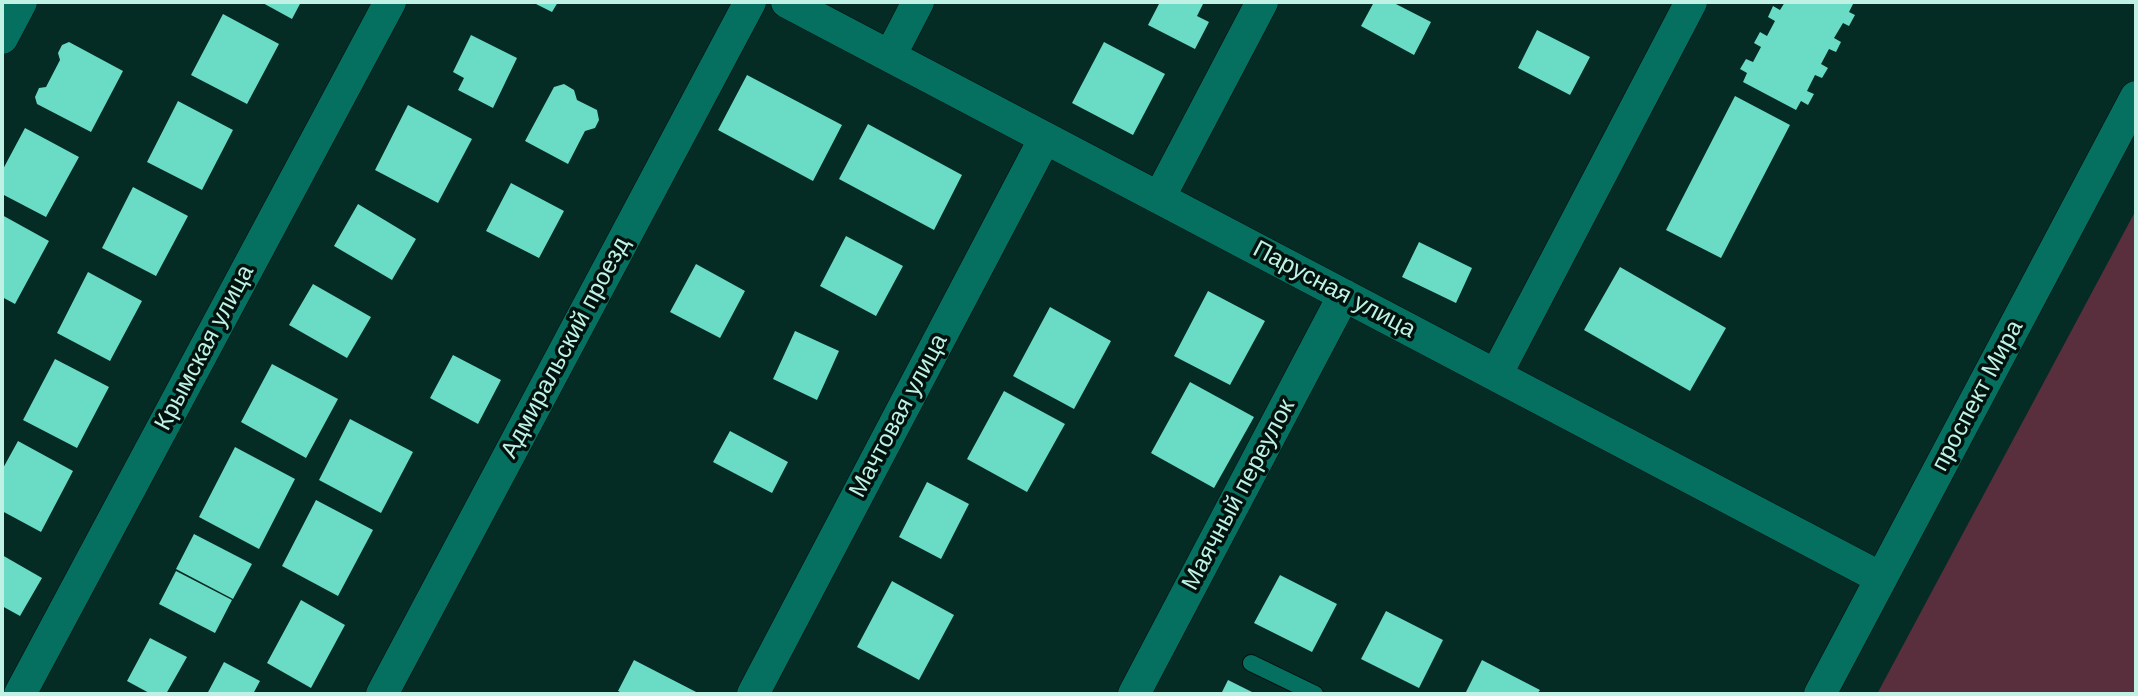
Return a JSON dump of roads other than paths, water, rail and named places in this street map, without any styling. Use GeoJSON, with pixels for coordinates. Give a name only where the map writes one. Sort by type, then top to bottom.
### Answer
{"type":"FeatureCollection","features":[{"type":"Feature","properties":{"kind":"street"},"geometry":{"type":"LineString","coordinates":[[2,38],[21,2]]}},
{"type":"Feature","properties":{"kind":"street","name":"Крымская улица"},"geometry":{"type":"LineString","coordinates":[[20,694],[390,2]]}},
{"type":"Feature","properties":{"kind":"street","name":"Адмиральский проезд"},"geometry":{"type":"LineString","coordinates":[[382,694],[750,2]]}},
{"type":"Feature","properties":{"kind":"street","name":"Парусная улица"},"geometry":{"type":"LineString","coordinates":[[787,2],[1881,578]]}},
{"type":"Feature","properties":{"kind":"street"},"geometry":{"type":"LineString","coordinates":[[890,56],[918,2]]}},
{"type":"Feature","properties":{"kind":"street"},"geometry":{"type":"LineString","coordinates":[[1159,198],[1262,2]]}},
{"type":"Feature","properties":{"kind":"street"},"geometry":{"type":"LineString","coordinates":[[1496,375],[1691,2]]}},
{"type":"Feature","properties":{"kind":"street","name":"проспект Мира"},"geometry":{"type":"LineString","coordinates":[[1820,694],[2136,97]]}},
{"type":"Feature","properties":{"kind":"street","name":"Мачтовая улица"},"geometry":{"type":"LineString","coordinates":[[753,694],[1045,138]]}},
{"type":"Feature","properties":{"kind":"street","name":"Маячный переулок"},"geometry":{"type":"LineString","coordinates":[[1134,694],[1344,295]]}},
{"type":"Feature","properties":{"kind":"lane"},"geometry":{"type":"LineString","coordinates":[[1251,663],[1315,694]]}}]}
